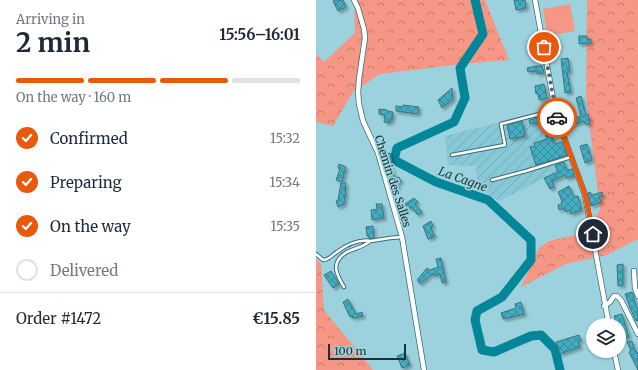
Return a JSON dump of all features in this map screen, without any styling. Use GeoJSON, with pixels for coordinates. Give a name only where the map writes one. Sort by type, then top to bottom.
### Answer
{"type":"FeatureCollection","features":[{"type":"Feature","properties":{"kind":"street","name":"Chemin des Salles"},"geometry":{"type":"LineString","coordinates":[[354,0],[358,8],[365,38],[359,79],[359,104],[363,121],[378,153],[402,237],[424,370]]}},
{"type":"Feature","properties":{"kind":"street"},"geometry":{"type":"LineString","coordinates":[[535,0],[556,114],[585,194],[607,318]]}},
{"type":"Feature","properties":{"kind":"street"},"geometry":{"type":"LineString","coordinates":[[634,271],[635,288],[638,296]]}},
{"type":"Feature","properties":{"kind":"street"},"geometry":{"type":"LineString","coordinates":[[604,306],[610,302],[614,296],[617,296],[621,300],[638,334]]}},
{"type":"Feature","properties":{"kind":"street"},"geometry":{"type":"LineString","coordinates":[[615,358],[618,370]]}},
{"type":"Feature","properties":{"kind":"lane"},"geometry":{"type":"LineString","coordinates":[[452,155],[505,145],[501,124],[555,110]]}},
{"type":"Feature","properties":{"kind":"lane"},"geometry":{"type":"LineString","coordinates":[[492,180],[571,157]]}},
{"type":"Feature","properties":{"kind":"lane"},"geometry":{"type":"LineString","coordinates":[[316,254],[323,260],[327,260],[348,245],[368,240],[371,241],[402,237]]}},
{"type":"Feature","properties":{"kind":"lane"},"geometry":{"type":"LineString","coordinates":[[344,287],[336,270],[339,259],[346,252],[371,241]]}},
{"type":"Feature","properties":{"kind":"shaded area"},"geometry":{"type":"Polygon","coordinates":[[[552,109],[571,165],[499,201],[478,188],[476,166],[448,165],[445,136],[552,109]]]}},
{"type":"Feature","properties":{"kind":"green space"},"geometry":{"type":"Polygon","coordinates":[[[354,0],[485,0],[509,60],[380,74],[353,92],[333,126],[316,122],[316,54],[324,62],[355,33],[354,0]]]}},
{"type":"Feature","properties":{"kind":"green space"},"geometry":{"type":"Polygon","coordinates":[[[587,0],[638,0],[638,239],[607,255],[566,264],[521,287],[539,248],[549,241],[589,232],[600,209],[586,96],[587,0]]]}},
{"type":"Feature","properties":{"kind":"green space"},"geometry":{"type":"Polygon","coordinates":[[[570,4],[575,31],[547,36],[543,9],[570,4]]]}},
{"type":"Feature","properties":{"kind":"green space"},"geometry":{"type":"Polygon","coordinates":[[[316,259],[321,264],[324,310],[373,370],[316,370],[316,259]]]}},
{"type":"Feature","properties":{"kind":"building"},"geometry":{"type":"Polygon","coordinates":[[[343,0],[346,7],[338,11],[333,1],[343,0]]]}},
{"type":"Feature","properties":{"kind":"building"},"geometry":{"type":"Polygon","coordinates":[[[514,0],[525,0],[526,8],[516,10],[514,0]]]}},
{"type":"Feature","properties":{"kind":"building"},"geometry":{"type":"Polygon","coordinates":[[[579,36],[587,36],[587,39],[591,39],[591,43],[579,44],[579,36]]]}},
{"type":"Feature","properties":{"kind":"building"},"geometry":{"type":"Polygon","coordinates":[[[568,58],[570,72],[567,72],[571,92],[565,93],[561,59],[568,58]]]}},
{"type":"Feature","properties":{"kind":"building"},"geometry":{"type":"Polygon","coordinates":[[[542,66],[544,73],[537,74],[537,71],[528,72],[527,68],[542,66]]]}},
{"type":"Feature","properties":{"kind":"building"},"geometry":{"type":"Polygon","coordinates":[[[544,84],[547,98],[539,100],[538,93],[536,94],[535,86],[544,84]]]}},
{"type":"Feature","properties":{"kind":"building"},"geometry":{"type":"Polygon","coordinates":[[[452,88],[453,99],[442,108],[438,100],[452,88]]]}},
{"type":"Feature","properties":{"kind":"building"},"geometry":{"type":"Polygon","coordinates":[[[581,96],[590,124],[586,125],[584,121],[566,127],[564,122],[581,116],[576,98],[581,96]]]}},
{"type":"Feature","properties":{"kind":"building"},"geometry":{"type":"Polygon","coordinates":[[[403,105],[419,107],[418,114],[396,111],[396,106],[403,107],[403,105]]]}},
{"type":"Feature","properties":{"kind":"building"},"geometry":{"type":"Polygon","coordinates":[[[379,109],[393,112],[390,123],[384,122],[385,115],[379,114],[379,109]]]}},
{"type":"Feature","properties":{"kind":"building"},"geometry":{"type":"Polygon","coordinates":[[[552,114],[557,129],[550,130],[554,144],[562,142],[567,155],[536,165],[530,147],[535,146],[534,143],[547,139],[542,121],[530,124],[529,120],[552,114]]]}},
{"type":"Feature","properties":{"kind":"building"},"geometry":{"type":"Polygon","coordinates":[[[522,121],[525,136],[510,139],[507,125],[522,121]]]}},
{"type":"Feature","properties":{"kind":"building"},"geometry":{"type":"Polygon","coordinates":[[[587,144],[592,160],[585,163],[580,146],[587,144]]]}},
{"type":"Feature","properties":{"kind":"building"},"geometry":{"type":"Polygon","coordinates":[[[390,153],[392,171],[395,178],[399,177],[401,182],[397,183],[398,188],[394,189],[391,180],[390,181],[383,155],[390,153]]]}},
{"type":"Feature","properties":{"kind":"building"},"geometry":{"type":"Polygon","coordinates":[[[564,162],[567,170],[572,169],[574,176],[566,178],[565,175],[552,181],[554,187],[550,189],[544,178],[558,172],[555,165],[564,162]]]}},
{"type":"Feature","properties":{"kind":"building"},"geometry":{"type":"Polygon","coordinates":[[[339,164],[346,167],[342,182],[336,180],[340,169],[338,168],[339,164]]]}},
{"type":"Feature","properties":{"kind":"building"},"geometry":{"type":"Polygon","coordinates":[[[341,183],[346,183],[346,192],[344,204],[338,207],[336,201],[338,200],[341,183]]]}},
{"type":"Feature","properties":{"kind":"building"},"geometry":{"type":"Polygon","coordinates":[[[569,186],[574,197],[578,196],[582,210],[571,214],[570,210],[566,212],[564,208],[559,210],[558,205],[562,204],[562,201],[558,192],[569,186]]]}},
{"type":"Feature","properties":{"kind":"building"},"geometry":{"type":"Polygon","coordinates":[[[590,192],[592,195],[602,192],[603,196],[599,197],[601,202],[591,206],[588,193],[590,192]]]}},
{"type":"Feature","properties":{"kind":"building"},"geometry":{"type":"Polygon","coordinates":[[[414,198],[418,202],[415,204],[422,212],[418,215],[411,207],[408,209],[405,204],[414,198]]]}},
{"type":"Feature","properties":{"kind":"building"},"geometry":{"type":"Polygon","coordinates":[[[376,204],[382,204],[384,218],[372,220],[371,210],[377,209],[376,204]]]}},
{"type":"Feature","properties":{"kind":"building"},"geometry":{"type":"Polygon","coordinates":[[[431,221],[433,226],[431,229],[435,236],[428,239],[423,226],[431,221]]]}},
{"type":"Feature","properties":{"kind":"building"},"geometry":{"type":"Polygon","coordinates":[[[373,226],[374,238],[369,238],[367,236],[366,227],[373,226]]]}},
{"type":"Feature","properties":{"kind":"building"},"geometry":{"type":"Polygon","coordinates":[[[441,258],[446,282],[442,283],[440,274],[434,276],[433,273],[420,284],[417,280],[427,268],[430,270],[438,267],[436,259],[441,258]]]}},
{"type":"Feature","properties":{"kind":"building"},"geometry":{"type":"Polygon","coordinates":[[[623,264],[623,285],[618,286],[617,265],[623,264]]]}},
{"type":"Feature","properties":{"kind":"building"},"geometry":{"type":"Polygon","coordinates":[[[331,271],[339,284],[333,288],[324,275],[331,271]]]}},
{"type":"Feature","properties":{"kind":"building"},"geometry":{"type":"Polygon","coordinates":[[[632,292],[638,310],[638,320],[636,321],[625,294],[632,292]]]}},
{"type":"Feature","properties":{"kind":"building"},"geometry":{"type":"Polygon","coordinates":[[[348,299],[356,314],[362,312],[363,316],[353,318],[352,316],[350,317],[343,302],[348,299]]]}},
{"type":"Feature","properties":{"kind":"building"},"geometry":{"type":"Polygon","coordinates":[[[521,302],[524,314],[503,319],[501,313],[516,308],[515,304],[521,302]]]}},
{"type":"Feature","properties":{"kind":"building"},"geometry":{"type":"Polygon","coordinates":[[[622,314],[623,318],[615,318],[614,316],[622,314]]]}},
{"type":"Feature","properties":{"kind":"building"},"geometry":{"type":"Polygon","coordinates":[[[626,327],[629,337],[626,338],[626,327]]]}},
{"type":"Feature","properties":{"kind":"building"},"geometry":{"type":"Polygon","coordinates":[[[579,335],[581,341],[578,341],[580,347],[560,354],[556,342],[579,335]]]}},
{"type":"Feature","properties":{"kind":"building"},"geometry":{"type":"Polygon","coordinates":[[[632,341],[635,351],[638,354],[638,370],[629,352],[631,351],[627,342],[632,341]]]}},
{"type":"Feature","properties":{"kind":"building"},"geometry":{"type":"Polygon","coordinates":[[[405,353],[410,365],[402,368],[397,356],[405,353]]]}},
{"type":"Feature","properties":{"kind":"waterway","name":"La Cagne"},"geometry":{"type":"LineString","coordinates":[[475,0],[483,34],[460,68],[465,98],[454,122],[397,148],[394,160],[436,182],[488,200],[531,240],[531,260],[502,297],[477,311],[475,320],[482,350],[494,352],[531,336],[541,335],[555,349],[560,370]]}},
{"type":"Feature","properties":{"kind":"way so far"},"geometry":{"type":"LineString","coordinates":[[544,47],[557,118]]}},
{"type":"Feature","properties":{"kind":"route"},"geometry":{"type":"LineString","coordinates":[[557,118],[585,194],[593,234]]}}]}
